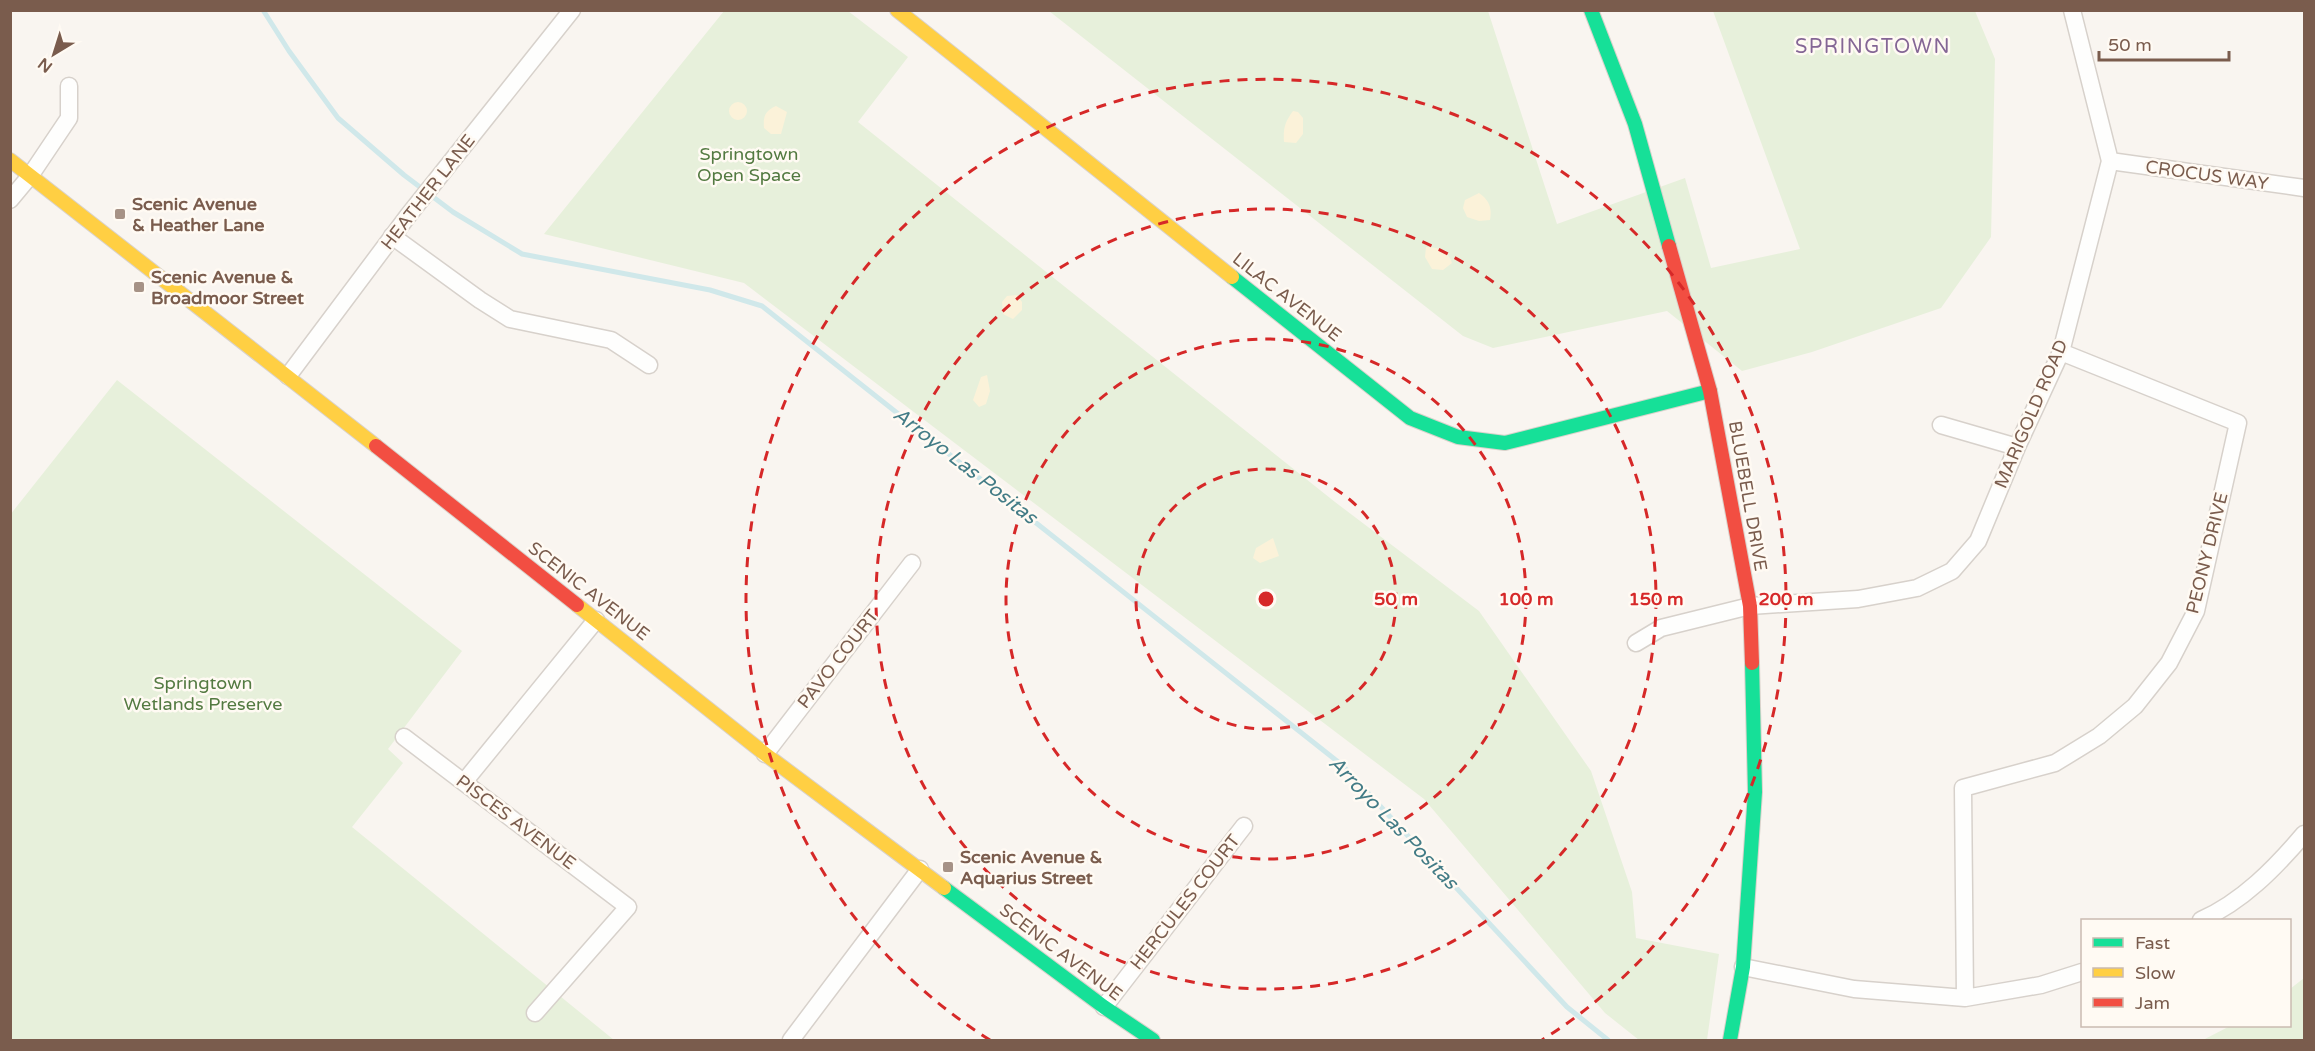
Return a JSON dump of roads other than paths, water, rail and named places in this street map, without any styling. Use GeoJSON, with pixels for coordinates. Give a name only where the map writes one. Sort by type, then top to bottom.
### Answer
{"type":"FeatureCollection","features":[{"type":"Feature","properties":{"kind":"street","name":"HEATHER LANE"},"geometry":{"type":"LineString","coordinates":[[288,376],[392,236],[572,10]]}},
{"type":"Feature","properties":{"kind":"street","name":"LILAC AVENUE"},"geometry":{"type":"LineString","coordinates":[[897,10],[1410,418],[1458,438],[1505,443],[1710,391]]}},
{"type":"Feature","properties":{"kind":"street","name":"BLUEBELL DRIVE"},"geometry":{"type":"LineString","coordinates":[[1591,10],[1635,123],[1710,391],[1750,606],[1755,792],[1743,967],[1730,1041]]}},
{"type":"Feature","properties":{"kind":"street","name":"MARIGOLD ROAD"},"geometry":{"type":"LineString","coordinates":[[1636,643],[1661,628],[1750,606],[1858,599],[1917,588],[1952,571],[1978,541],[2017,447],[2061,352],[2110,161],[2072,10]]}},
{"type":"Feature","properties":{"kind":"street"},"geometry":{"type":"LineString","coordinates":[[10,200],[30,176],[69,118],[69,86]]}},
{"type":"Feature","properties":{"kind":"street","name":"SCENIC AVENUE"},"geometry":{"type":"LineString","coordinates":[[10,160],[288,376],[765,754],[1104,1007],[1154,1041]]}},
{"type":"Feature","properties":{"kind":"street","name":"CROCUS WAY"},"geometry":{"type":"LineString","coordinates":[[2110,161],[2304,188]]}},
{"type":"Feature","properties":{"kind":"street"},"geometry":{"type":"LineString","coordinates":[[392,236],[510,319],[611,340],[649,365]]}},
{"type":"Feature","properties":{"kind":"street","name":"PEONY DRIVE"},"geometry":{"type":"LineString","coordinates":[[1965,998],[1963,788],[2055,763],[2099,735],[2134,706],[2169,663],[2196,611],[2238,423],[2061,352]]}},
{"type":"Feature","properties":{"kind":"street"},"geometry":{"type":"LineString","coordinates":[[1941,425],[2017,447]]}},
{"type":"Feature","properties":{"kind":"street","name":"PAVO COURT"},"geometry":{"type":"LineString","coordinates":[[765,754],[912,564]]}},
{"type":"Feature","properties":{"kind":"street"},"geometry":{"type":"LineString","coordinates":[[464,782],[596,620]]}},
{"type":"Feature","properties":{"kind":"street","name":"PISCES AVENUE"},"geometry":{"type":"LineString","coordinates":[[404,736],[628,907],[535,1013]]}},
{"type":"Feature","properties":{"kind":"street","name":"HERCULES COURT"},"geometry":{"type":"LineString","coordinates":[[1104,1007],[1244,826]]}},
{"type":"Feature","properties":{"kind":"street"},"geometry":{"type":"LineString","coordinates":[[2205,919],[2224,910],[2280,862],[2304,834]]}},
{"type":"Feature","properties":{"kind":"street"},"geometry":{"type":"LineString","coordinates":[[793,1040],[920,869]]}},
{"type":"Feature","properties":{"kind":"street"},"geometry":{"type":"LineString","coordinates":[[1743,967],[1854,990],[1965,998],[2040,985],[2081,972]]}},
{"type":"Feature","properties":{"kind":"waterway","name":"Arroyo Las Positas"},"geometry":{"type":"LineString","coordinates":[[263,10],[289,51],[338,118],[404,175],[453,212],[522,254],[710,290],[762,306],[1342,765],[1567,1007],[1608,1040]]}},
{"type":"Feature","properties":{"kind":"place","name":"Scenic Avenue & Heather Lane"},"geometry":{"type":"Point","coordinates":[120,214]}},
{"type":"Feature","properties":{"kind":"place","name":"Scenic Avenue & Broadmoor Street"},"geometry":{"type":"Point","coordinates":[139,287]}},
{"type":"Feature","properties":{"kind":"place","name":"Scenic Avenue & Aquarius Street"},"geometry":{"type":"Point","coordinates":[948,867]}},
{"type":"Feature","properties":{"kind":"district","name":"SPRINGTOWN"},"geometry":{"type":"Point","coordinates":[1873,47]}},
{"type":"Feature","properties":{"kind":"park label","name":"Springtown Open Space"},"geometry":{"type":"Point","coordinates":[749,164]}},
{"type":"Feature","properties":{"kind":"park label","name":"Springtown Wetlands Preserve"},"geometry":{"type":"Point","coordinates":[203,693]}}]}
